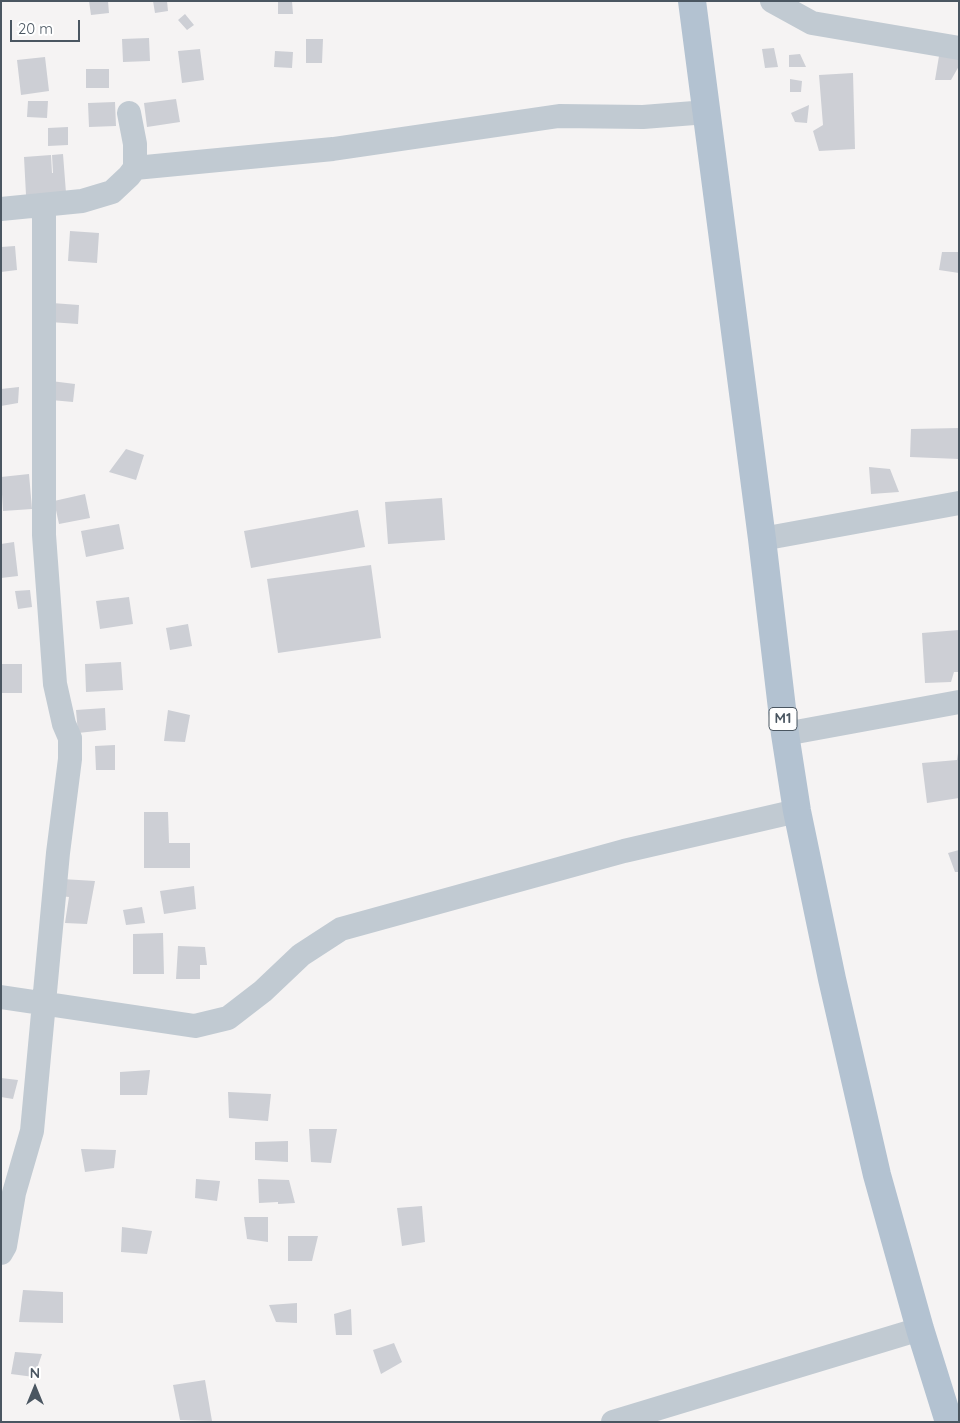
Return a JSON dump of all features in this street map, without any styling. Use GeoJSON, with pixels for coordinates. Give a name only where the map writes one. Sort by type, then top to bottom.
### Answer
{"type":"FeatureCollection","features":[{"type":"Feature","properties":{"kind":"main road","name":"M1"},"geometry":{"type":"LineString","coordinates":[[692,1],[762,539],[785,734],[797,811],[832,979],[875,1165],[920,1329],[949,1422]]}},
{"type":"Feature","properties":{"kind":"street"},"geometry":{"type":"LineString","coordinates":[[772,1],[812,23],[959,48]]}},
{"type":"Feature","properties":{"kind":"street"},"geometry":{"type":"LineString","coordinates":[[135,168],[333,149],[558,116],[643,117],[707,112]]}},
{"type":"Feature","properties":{"kind":"street"},"geometry":{"type":"LineString","coordinates":[[1,209],[82,201],[112,192],[135,168],[135,144],[129,113]]}},
{"type":"Feature","properties":{"kind":"street"},"geometry":{"type":"LineString","coordinates":[[1,1253],[5,1246],[14,1193],[32,1131],[58,853],[70,759],[70,738],[64,724],[55,684],[44,535],[44,206]]}},
{"type":"Feature","properties":{"kind":"street"},"geometry":{"type":"LineString","coordinates":[[762,539],[959,503]]}},
{"type":"Feature","properties":{"kind":"street"},"geometry":{"type":"LineString","coordinates":[[785,734],[959,702]]}},
{"type":"Feature","properties":{"kind":"street"},"geometry":{"type":"LineString","coordinates":[[1,996],[195,1026],[228,1018],[263,991],[301,954],[341,929],[624,852],[797,811]]}},
{"type":"Feature","properties":{"kind":"street"},"geometry":{"type":"LineString","coordinates":[[613,1422],[920,1329]]}},
{"type":"Feature","properties":{"kind":"building"},"geometry":{"type":"Polygon","coordinates":[[[89,1],[108,1],[109,13],[91,15],[89,1]]]}},
{"type":"Feature","properties":{"kind":"building"},"geometry":{"type":"Polygon","coordinates":[[[153,1],[167,1],[168,11],[155,13],[153,1]]]}},
{"type":"Feature","properties":{"kind":"building"},"geometry":{"type":"Polygon","coordinates":[[[278,1],[292,1],[293,14],[278,14],[278,1]]]}},
{"type":"Feature","properties":{"kind":"building"},"geometry":{"type":"Polygon","coordinates":[[[185,14],[194,25],[187,30],[178,20],[185,14]]]}},
{"type":"Feature","properties":{"kind":"building"},"geometry":{"type":"Polygon","coordinates":[[[149,38],[150,61],[123,62],[122,39],[149,38]]]}},
{"type":"Feature","properties":{"kind":"building"},"geometry":{"type":"Polygon","coordinates":[[[306,39],[323,39],[322,63],[306,63],[306,39]]]}},
{"type":"Feature","properties":{"kind":"building"},"geometry":{"type":"Polygon","coordinates":[[[774,48],[778,67],[765,68],[762,49],[774,48]]]}},
{"type":"Feature","properties":{"kind":"building"},"geometry":{"type":"Polygon","coordinates":[[[200,49],[204,80],[182,83],[178,51],[200,49]]]}},
{"type":"Feature","properties":{"kind":"building"},"geometry":{"type":"Polygon","coordinates":[[[940,50],[959,56],[959,66],[951,80],[935,80],[940,50]]]}},
{"type":"Feature","properties":{"kind":"building"},"geometry":{"type":"Polygon","coordinates":[[[275,51],[293,52],[292,68],[274,67],[275,51]]]}},
{"type":"Feature","properties":{"kind":"building"},"geometry":{"type":"Polygon","coordinates":[[[800,54],[806,67],[789,67],[789,55],[800,54]]]}},
{"type":"Feature","properties":{"kind":"building"},"geometry":{"type":"Polygon","coordinates":[[[45,57],[49,91],[21,95],[17,60],[45,57]]]}},
{"type":"Feature","properties":{"kind":"building"},"geometry":{"type":"Polygon","coordinates":[[[86,69],[109,69],[109,88],[86,88],[86,69]]]}},
{"type":"Feature","properties":{"kind":"building"},"geometry":{"type":"Polygon","coordinates":[[[853,73],[855,149],[819,151],[813,131],[823,125],[819,75],[853,73]]]}},
{"type":"Feature","properties":{"kind":"building"},"geometry":{"type":"Polygon","coordinates":[[[790,79],[802,81],[801,92],[790,92],[790,79]]]}},
{"type":"Feature","properties":{"kind":"building"},"geometry":{"type":"Polygon","coordinates":[[[176,99],[180,122],[147,127],[144,103],[176,99]]]}},
{"type":"Feature","properties":{"kind":"building"},"geometry":{"type":"Polygon","coordinates":[[[28,101],[48,101],[47,118],[27,117],[28,101]]]}},
{"type":"Feature","properties":{"kind":"building"},"geometry":{"type":"Polygon","coordinates":[[[115,102],[116,126],[89,127],[88,103],[115,102]]]}},
{"type":"Feature","properties":{"kind":"building"},"geometry":{"type":"Polygon","coordinates":[[[809,105],[807,123],[795,122],[791,113],[809,105]]]}},
{"type":"Feature","properties":{"kind":"building"},"geometry":{"type":"Polygon","coordinates":[[[68,127],[68,145],[48,146],[48,128],[68,127]]]}},
{"type":"Feature","properties":{"kind":"building"},"geometry":{"type":"Polygon","coordinates":[[[63,154],[66,193],[26,195],[24,157],[51,155],[53,173],[52,155],[63,154]]]}},
{"type":"Feature","properties":{"kind":"building"},"geometry":{"type":"Polygon","coordinates":[[[70,231],[99,233],[97,263],[68,261],[70,231]]]}},
{"type":"Feature","properties":{"kind":"building"},"geometry":{"type":"Polygon","coordinates":[[[15,246],[17,270],[1,272],[1,247],[15,246]]]}},
{"type":"Feature","properties":{"kind":"building"},"geometry":{"type":"Polygon","coordinates":[[[942,252],[959,252],[959,273],[939,270],[942,252]]]}},
{"type":"Feature","properties":{"kind":"building"},"geometry":{"type":"Polygon","coordinates":[[[52,303],[79,305],[78,324],[50,322],[52,303]]]}},
{"type":"Feature","properties":{"kind":"building"},"geometry":{"type":"Polygon","coordinates":[[[51,381],[75,384],[73,402],[51,400],[51,381]]]}},
{"type":"Feature","properties":{"kind":"building"},"geometry":{"type":"Polygon","coordinates":[[[19,387],[18,403],[1,406],[1,389],[19,387]]]}},
{"type":"Feature","properties":{"kind":"building"},"geometry":{"type":"Polygon","coordinates":[[[959,428],[959,459],[910,457],[911,429],[959,428]]]}},
{"type":"Feature","properties":{"kind":"building"},"geometry":{"type":"Polygon","coordinates":[[[126,449],[144,455],[136,480],[109,472],[126,449]]]}},
{"type":"Feature","properties":{"kind":"building"},"geometry":{"type":"Polygon","coordinates":[[[869,467],[890,469],[899,492],[871,494],[869,467]]]}},
{"type":"Feature","properties":{"kind":"building"},"geometry":{"type":"Polygon","coordinates":[[[29,474],[32,509],[3,511],[1,477],[29,474]]]}},
{"type":"Feature","properties":{"kind":"building"},"geometry":{"type":"Polygon","coordinates":[[[85,494],[90,518],[59,524],[54,501],[85,494]]]}},
{"type":"Feature","properties":{"kind":"building"},"geometry":{"type":"Polygon","coordinates":[[[442,498],[445,540],[388,544],[385,502],[442,498]]]}},
{"type":"Feature","properties":{"kind":"building"},"geometry":{"type":"Polygon","coordinates":[[[358,510],[365,547],[251,568],[244,531],[358,510]]]}},
{"type":"Feature","properties":{"kind":"building"},"geometry":{"type":"Polygon","coordinates":[[[119,524],[124,549],[86,557],[81,531],[119,524]]]}},
{"type":"Feature","properties":{"kind":"building"},"geometry":{"type":"Polygon","coordinates":[[[14,542],[18,576],[1,578],[1,544],[14,542]]]}},
{"type":"Feature","properties":{"kind":"building"},"geometry":{"type":"Polygon","coordinates":[[[371,565],[381,638],[278,653],[267,579],[371,565]]]}},
{"type":"Feature","properties":{"kind":"building"},"geometry":{"type":"Polygon","coordinates":[[[30,590],[32,607],[18,609],[15,591],[30,590]]]}},
{"type":"Feature","properties":{"kind":"building"},"geometry":{"type":"Polygon","coordinates":[[[129,597],[133,624],[100,629],[96,601],[129,597]]]}},
{"type":"Feature","properties":{"kind":"building"},"geometry":{"type":"Polygon","coordinates":[[[188,624],[192,646],[170,650],[166,628],[188,624]]]}},
{"type":"Feature","properties":{"kind":"building"},"geometry":{"type":"Polygon","coordinates":[[[959,630],[959,672],[954,672],[951,682],[925,683],[922,633],[959,630]]]}},
{"type":"Feature","properties":{"kind":"building"},"geometry":{"type":"Polygon","coordinates":[[[121,662],[123,690],[86,692],[85,664],[121,662]]]}},
{"type":"Feature","properties":{"kind":"building"},"geometry":{"type":"Polygon","coordinates":[[[1,664],[22,664],[22,693],[1,693],[1,664]]]}},
{"type":"Feature","properties":{"kind":"building"},"geometry":{"type":"Polygon","coordinates":[[[105,708],[106,730],[78,733],[76,710],[105,708]]]}},
{"type":"Feature","properties":{"kind":"building"},"geometry":{"type":"Polygon","coordinates":[[[168,710],[190,715],[185,742],[164,741],[168,710]]]}},
{"type":"Feature","properties":{"kind":"building"},"geometry":{"type":"Polygon","coordinates":[[[115,745],[115,770],[96,770],[95,746],[115,745]]]}},
{"type":"Feature","properties":{"kind":"building"},"geometry":{"type":"Polygon","coordinates":[[[958,753],[959,798],[927,803],[922,763],[957,760],[958,753]]]}},
{"type":"Feature","properties":{"kind":"building"},"geometry":{"type":"Polygon","coordinates":[[[144,812],[168,812],[169,843],[190,843],[190,868],[144,868],[144,812]]]}},
{"type":"Feature","properties":{"kind":"building"},"geometry":{"type":"Polygon","coordinates":[[[959,850],[959,872],[955,872],[948,853],[959,850]]]}},
{"type":"Feature","properties":{"kind":"building"},"geometry":{"type":"Polygon","coordinates":[[[62,879],[95,881],[87,924],[65,923],[69,897],[59,896],[62,879]]]}},
{"type":"Feature","properties":{"kind":"building"},"geometry":{"type":"Polygon","coordinates":[[[194,886],[196,909],[164,914],[160,891],[194,886]]]}},
{"type":"Feature","properties":{"kind":"building"},"geometry":{"type":"Polygon","coordinates":[[[142,907],[145,923],[126,925],[123,910],[142,907]]]}},
{"type":"Feature","properties":{"kind":"building"},"geometry":{"type":"Polygon","coordinates":[[[163,933],[164,974],[133,974],[133,934],[163,933]]]}},
{"type":"Feature","properties":{"kind":"building"},"geometry":{"type":"Polygon","coordinates":[[[178,946],[205,947],[207,965],[200,965],[200,979],[176,979],[178,946]]]}},
{"type":"Feature","properties":{"kind":"building"},"geometry":{"type":"Polygon","coordinates":[[[150,1070],[147,1095],[120,1095],[120,1072],[150,1070]]]}},
{"type":"Feature","properties":{"kind":"building"},"geometry":{"type":"Polygon","coordinates":[[[1,1078],[18,1080],[13,1099],[1,1097],[1,1078]]]}},
{"type":"Feature","properties":{"kind":"building"},"geometry":{"type":"Polygon","coordinates":[[[228,1092],[271,1094],[268,1121],[229,1118],[228,1092]]]}},
{"type":"Feature","properties":{"kind":"building"},"geometry":{"type":"Polygon","coordinates":[[[309,1129],[337,1129],[331,1163],[311,1162],[309,1129]]]}},
{"type":"Feature","properties":{"kind":"building"},"geometry":{"type":"Polygon","coordinates":[[[288,1141],[288,1162],[255,1160],[255,1142],[288,1141]]]}},
{"type":"Feature","properties":{"kind":"building"},"geometry":{"type":"Polygon","coordinates":[[[81,1149],[116,1150],[114,1168],[85,1172],[81,1149]]]}},
{"type":"Feature","properties":{"kind":"building"},"geometry":{"type":"Polygon","coordinates":[[[196,1179],[220,1181],[217,1201],[195,1198],[196,1179]]]}},
{"type":"Feature","properties":{"kind":"building"},"geometry":{"type":"Polygon","coordinates":[[[258,1179],[289,1180],[295,1203],[259,1203],[258,1179]]]}},
{"type":"Feature","properties":{"kind":"building"},"geometry":{"type":"Polygon","coordinates":[[[422,1206],[425,1242],[402,1246],[397,1208],[422,1206]]]}},
{"type":"Feature","properties":{"kind":"building"},"geometry":{"type":"Polygon","coordinates":[[[244,1217],[268,1217],[268,1242],[247,1239],[244,1217]]]}},
{"type":"Feature","properties":{"kind":"building"},"geometry":{"type":"Polygon","coordinates":[[[122,1227],[152,1231],[147,1254],[121,1252],[122,1227]]]}},
{"type":"Feature","properties":{"kind":"building"},"geometry":{"type":"Polygon","coordinates":[[[288,1236],[318,1236],[312,1261],[288,1261],[288,1236]]]}},
{"type":"Feature","properties":{"kind":"building"},"geometry":{"type":"Polygon","coordinates":[[[23,1290],[63,1292],[63,1323],[19,1322],[23,1290]]]}},
{"type":"Feature","properties":{"kind":"building"},"geometry":{"type":"Polygon","coordinates":[[[297,1303],[297,1323],[276,1322],[269,1305],[297,1303]]]}},
{"type":"Feature","properties":{"kind":"building"},"geometry":{"type":"Polygon","coordinates":[[[351,1309],[352,1335],[336,1335],[334,1314],[351,1309]]]}},
{"type":"Feature","properties":{"kind":"building"},"geometry":{"type":"Polygon","coordinates":[[[394,1343],[402,1362],[381,1374],[373,1350],[394,1343]]]}},
{"type":"Feature","properties":{"kind":"building"},"geometry":{"type":"Polygon","coordinates":[[[15,1352],[42,1354],[34,1377],[11,1374],[15,1352]]]}},
{"type":"Feature","properties":{"kind":"building"},"geometry":{"type":"Polygon","coordinates":[[[205,1380],[212,1421],[180,1420],[173,1385],[205,1380]]]}}]}
